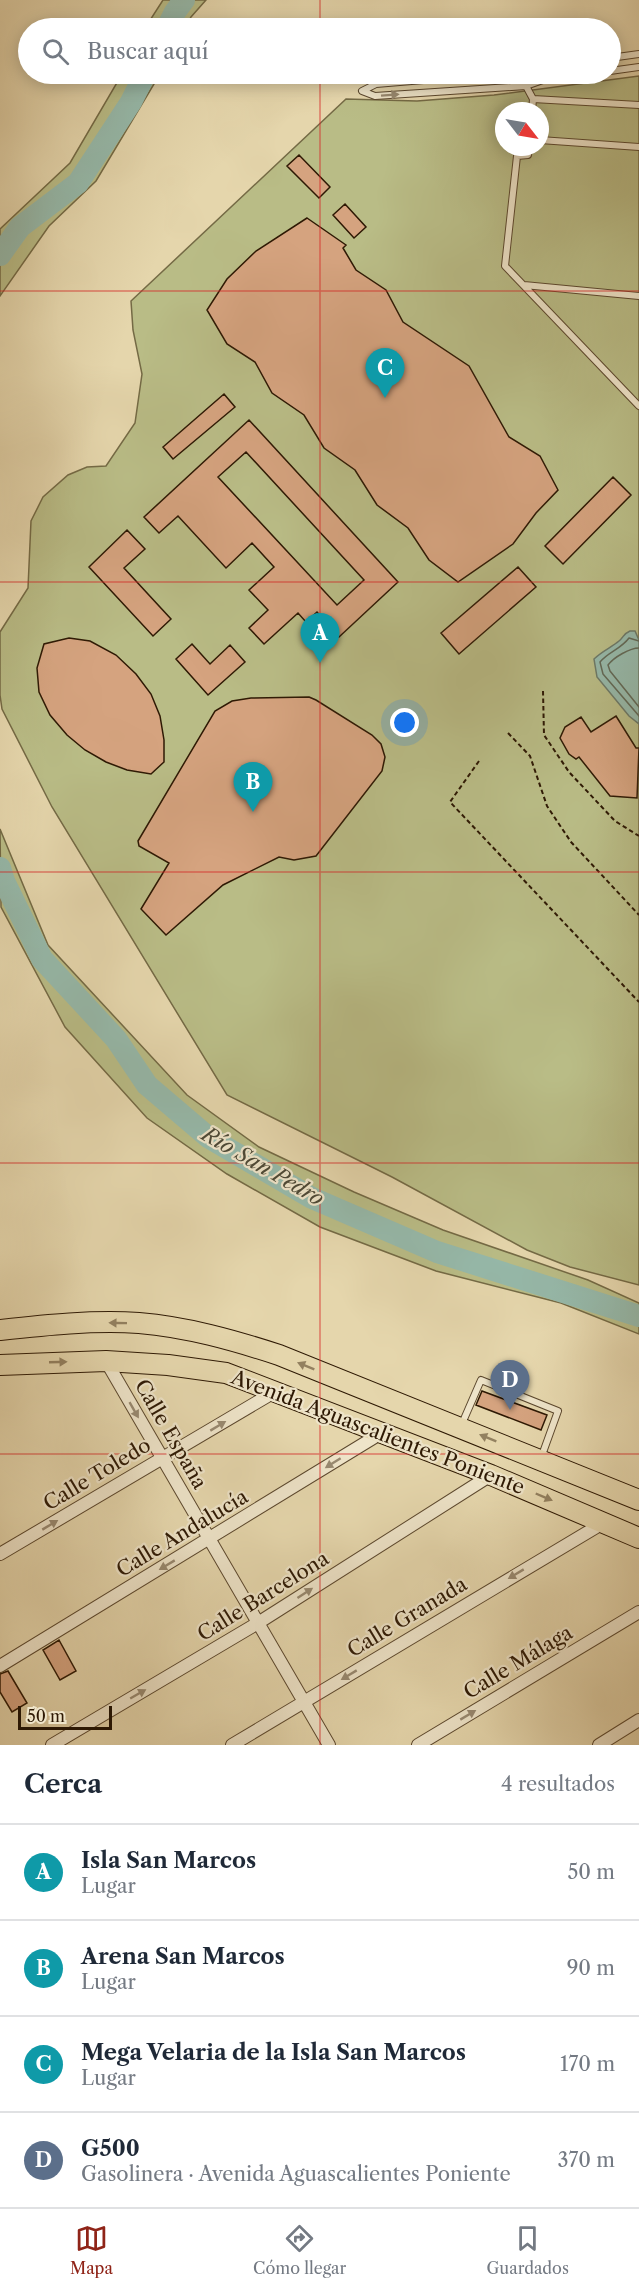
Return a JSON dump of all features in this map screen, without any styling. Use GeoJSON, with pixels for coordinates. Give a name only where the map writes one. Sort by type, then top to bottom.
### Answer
{"type":"FeatureCollection","features":[{"type":"Feature","properties":{"kind":"main road","name":"Avenida Aguascalientes Poniente"},"geometry":{"type":"LineString","coordinates":[[0,1330],[88,1322],[139,1323],[229,1339],[279,1355],[639,1500]]}},
{"type":"Feature","properties":{"kind":"main road","name":"Avenida Aguascalientes Poniente"},"geometry":{"type":"LineString","coordinates":[[0,1365],[106,1361],[168,1365],[226,1373],[491,1475],[639,1538]]}},
{"type":"Feature","properties":{"kind":"street","name":"Calle España"},"geometry":{"type":"LineString","coordinates":[[106,1361],[329,1745]]}},
{"type":"Feature","properties":{"kind":"street","name":"Calle Toledo"},"geometry":{"type":"LineString","coordinates":[[0,1554],[276,1391]]}},
{"type":"Feature","properties":{"kind":"street","name":"Calle Andalucía"},"geometry":{"type":"LineString","coordinates":[[0,1666],[383,1432]]}},
{"type":"Feature","properties":{"kind":"street","name":"Calle Barcelona"},"geometry":{"type":"LineString","coordinates":[[51,1745],[258,1623],[491,1475]]}},
{"type":"Feature","properties":{"kind":"street","name":"Calle Granada"},"geometry":{"type":"LineString","coordinates":[[232,1745],[603,1523]]}},
{"type":"Feature","properties":{"kind":"street","name":"Calle Málaga"},"geometry":{"type":"LineString","coordinates":[[418,1745],[639,1612]]}},
{"type":"Feature","properties":{"kind":"street"},"geometry":{"type":"LineString","coordinates":[[598,1745],[639,1720]]}},
{"type":"Feature","properties":{"kind":"lane"},"geometry":{"type":"LineString","coordinates":[[621,56],[639,54]]}},
{"type":"Feature","properties":{"kind":"lane"},"geometry":{"type":"LineString","coordinates":[[621,69],[639,67]]}},
{"type":"Feature","properties":{"kind":"lane"},"geometry":{"type":"LineString","coordinates":[[376,84],[362,91],[375,96],[423,92],[467,92],[532,84]]}},
{"type":"Feature","properties":{"kind":"lane"},"geometry":{"type":"LineString","coordinates":[[423,84],[423,92]]}},
{"type":"Feature","properties":{"kind":"lane"},"geometry":{"type":"LineString","coordinates":[[526,86],[534,102]]}},
{"type":"Feature","properties":{"kind":"lane"},"geometry":{"type":"LineString","coordinates":[[534,99],[639,105]]}},
{"type":"Feature","properties":{"kind":"lane"},"geometry":{"type":"LineString","coordinates":[[549,141],[639,147]]}},
{"type":"Feature","properties":{"kind":"lane"},"geometry":{"type":"LineString","coordinates":[[517,156],[505,266],[639,406]]}},
{"type":"Feature","properties":{"kind":"lane"},"geometry":{"type":"LineString","coordinates":[[524,285],[639,296]]}},
{"type":"Feature","properties":{"kind":"lane"},"geometry":{"type":"LineString","coordinates":[[461,1427],[481,1380],[492,1384],[558,1411],[540,1459]]}},
{"type":"Feature","properties":{"kind":"path"},"geometry":{"type":"LineString","coordinates":[[543,691],[544,735],[569,772],[615,821],[639,836]]}},
{"type":"Feature","properties":{"kind":"path"},"geometry":{"type":"LineString","coordinates":[[508,733],[530,756],[547,806],[571,842],[639,915]]}},
{"type":"Feature","properties":{"kind":"path"},"geometry":{"type":"LineString","coordinates":[[479,761],[450,802],[639,1002]]}},
{"type":"Feature","properties":{"kind":"green space"},"geometry":{"type":"Polygon","coordinates":[[[163,0],[206,0],[190,18],[151,18],[163,0]]]}},
{"type":"Feature","properties":{"kind":"green space"},"geometry":{"type":"Polygon","coordinates":[[[639,76],[639,1285],[570,1267],[527,1250],[392,1177],[227,1095],[52,807],[2,709],[0,632],[28,588],[31,521],[43,497],[68,475],[87,467],[106,466],[135,423],[142,374],[133,330],[131,301],[346,99],[417,101],[494,95],[578,84],[621,84],[621,78],[639,76]]]}},
{"type":"Feature","properties":{"kind":"green space"},"geometry":{"type":"Polygon","coordinates":[[[116,84],[154,84],[96,181],[49,226],[0,296],[0,229],[70,163],[116,84]]]}},
{"type":"Feature","properties":{"kind":"green space"},"geometry":{"type":"Polygon","coordinates":[[[0,829],[48,945],[187,1095],[259,1147],[354,1192],[443,1230],[588,1280],[639,1303],[639,1334],[561,1303],[436,1271],[320,1227],[227,1174],[147,1118],[65,1027],[1,907],[0,829]]]}},
{"type":"Feature","properties":{"kind":"water"},"geometry":{"type":"Polygon","coordinates":[[[630,631],[635,631],[639,640],[639,724],[629,716],[597,677],[594,659],[630,631]]]}},
{"type":"Feature","properties":{"kind":"building"},"geometry":{"type":"Polygon","coordinates":[[[299,155],[330,187],[319,198],[287,166],[299,155]]]}},
{"type":"Feature","properties":{"kind":"building"},"geometry":{"type":"Polygon","coordinates":[[[345,204],[366,227],[354,238],[333,215],[345,204]]]}},
{"type":"Feature","properties":{"kind":"building"},"geometry":{"type":"Polygon","coordinates":[[[307,218],[346,245],[343,248],[356,270],[386,290],[403,322],[469,366],[509,437],[540,456],[558,490],[536,513],[513,544],[458,582],[429,560],[408,528],[377,505],[355,470],[324,448],[304,415],[272,393],[255,362],[227,344],[207,310],[227,279],[256,251],[307,218]]]}},
{"type":"Feature","properties":{"kind":"building"},"geometry":{"type":"Polygon","coordinates":[[[224,394],[235,407],[173,459],[163,447],[224,394]]]}},
{"type":"Feature","properties":{"kind":"building"},"geometry":{"type":"Polygon","coordinates":[[[249,420],[398,582],[339,637],[317,612],[306,622],[298,613],[264,644],[249,628],[268,610],[249,590],[274,567],[252,543],[226,568],[178,516],[159,533],[144,517],[249,420]],[[246,452],[218,477],[337,605],[364,580],[246,452]]]}},
{"type":"Feature","properties":{"kind":"building"},"geometry":{"type":"Polygon","coordinates":[[[613,477],[631,495],[563,564],[545,546],[613,477]]]}},
{"type":"Feature","properties":{"kind":"building"},"geometry":{"type":"Polygon","coordinates":[[[127,530],[145,549],[124,568],[171,619],[153,636],[89,567],[127,530]]]}},
{"type":"Feature","properties":{"kind":"building"},"geometry":{"type":"Polygon","coordinates":[[[518,567],[536,587],[459,654],[441,633],[518,567]]]}},
{"type":"Feature","properties":{"kind":"building"},"geometry":{"type":"Polygon","coordinates":[[[69,638],[90,641],[116,655],[136,674],[151,694],[160,716],[164,740],[164,762],[151,774],[127,770],[106,762],[85,750],[67,735],[50,715],[39,692],[37,668],[44,644],[69,638]]]}},
{"type":"Feature","properties":{"kind":"building"},"geometry":{"type":"Polygon","coordinates":[[[192,644],[210,664],[230,645],[245,662],[208,695],[176,659],[192,644]]]}},
{"type":"Feature","properties":{"kind":"building"},"geometry":{"type":"Polygon","coordinates":[[[309,697],[372,735],[381,744],[385,757],[382,771],[316,856],[294,860],[279,857],[223,885],[166,935],[141,909],[169,863],[139,846],[138,841],[215,711],[232,701],[251,698],[309,697]]]}},
{"type":"Feature","properties":{"kind":"building"},"geometry":{"type":"Polygon","coordinates":[[[616,716],[636,748],[639,748],[637,798],[610,796],[579,757],[576,759],[569,754],[560,738],[565,727],[581,717],[591,732],[616,716]]]}},
{"type":"Feature","properties":{"kind":"building"},"geometry":{"type":"Polygon","coordinates":[[[482,1391],[547,1415],[541,1430],[476,1405],[482,1391]]]}},
{"type":"Feature","properties":{"kind":"building"},"geometry":{"type":"Polygon","coordinates":[[[59,1640],[76,1671],[60,1680],[43,1650],[59,1640]]]}},
{"type":"Feature","properties":{"kind":"building"},"geometry":{"type":"Polygon","coordinates":[[[8,1671],[27,1703],[12,1712],[0,1692],[0,1674],[8,1671]]]}},
{"type":"Feature","properties":{"kind":"waterway","name":"Río San Pedro"},"geometry":{"type":"LineString","coordinates":[[172,18],[184,0]]}},
{"type":"Feature","properties":{"kind":"waterway","name":"Río San Pedro"},"geometry":{"type":"LineString","coordinates":[[0,255],[20,227],[78,183],[131,102],[140,84]]}},
{"type":"Feature","properties":{"kind":"waterway","name":"Río San Pedro"},"geometry":{"type":"LineString","coordinates":[[0,868],[4,881],[42,959],[116,1039],[147,1085],[208,1137],[312,1198],[437,1252],[639,1316]]}},
{"type":"Feature","properties":{"kind":"place","name":"Mega Velaria de la Isla San Marcos"},"geometry":{"type":"Point","coordinates":[385,398]}},
{"type":"Feature","properties":{"kind":"place","name":"Isla San Marcos"},"geometry":{"type":"Point","coordinates":[320,663]}},
{"type":"Feature","properties":{"kind":"place","name":"Arena San Marcos"},"geometry":{"type":"Point","coordinates":[253,812]}},
{"type":"Feature","properties":{"kind":"place","name":"G500"},"geometry":{"type":"Point","coordinates":[510,1410]}}]}
